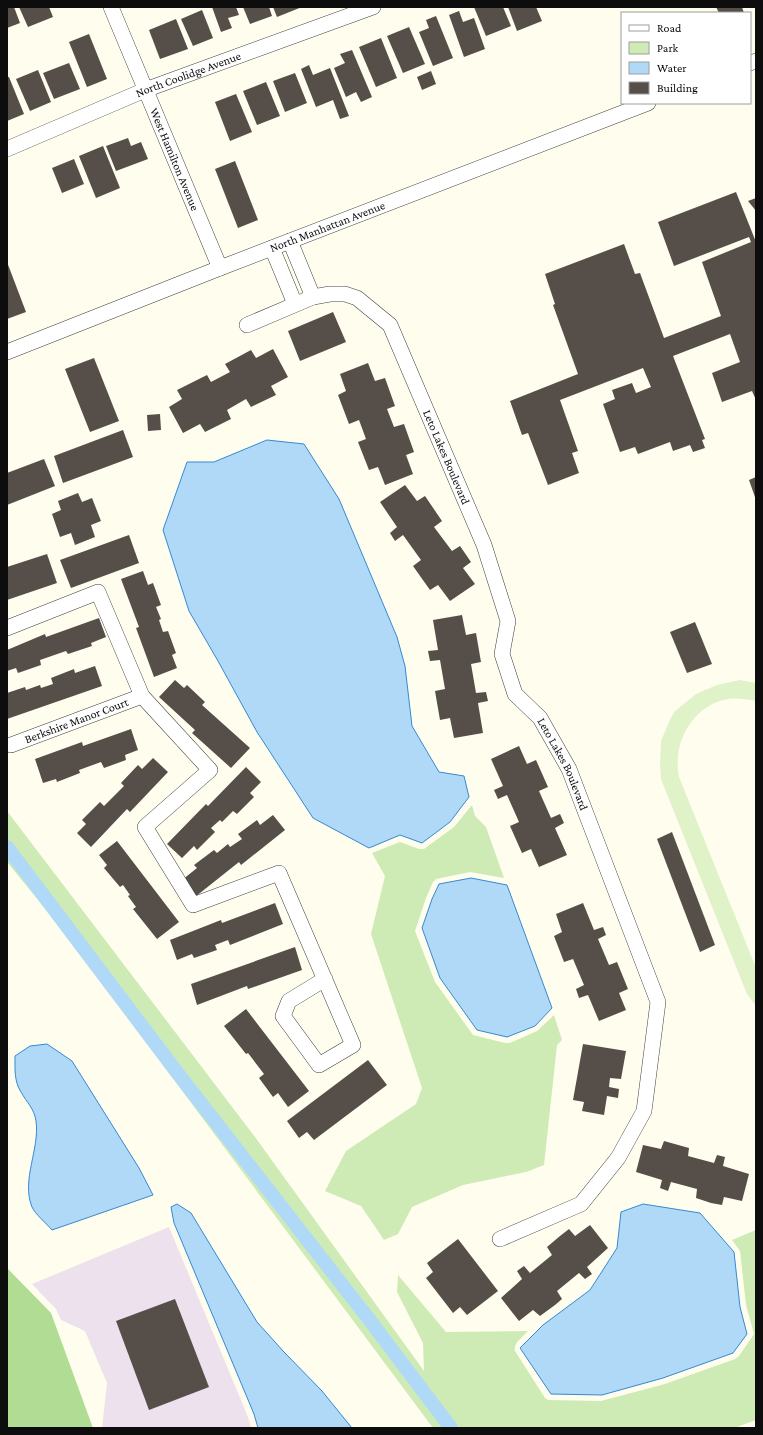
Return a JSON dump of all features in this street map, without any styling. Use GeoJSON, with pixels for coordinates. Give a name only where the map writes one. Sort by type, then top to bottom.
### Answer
{"type":"FeatureCollection","features":[{"type":"Feature","properties":{"kind":"street","name":"West Hamilton Avenue"},"geometry":{"type":"LineString","coordinates":[[111,7],[220,268]]}},
{"type":"Feature","properties":{"kind":"street","name":"North Coolidge Avenue"},"geometry":{"type":"LineString","coordinates":[[7,149],[145,90],[373,7]]}},
{"type":"Feature","properties":{"kind":"street","name":"North Manhattan Avenue"},"geometry":{"type":"LineString","coordinates":[[7,352],[645,104]]}},
{"type":"Feature","properties":{"kind":"street"},"geometry":{"type":"LineString","coordinates":[[290,241],[313,297]]}},
{"type":"Feature","properties":{"kind":"street"},"geometry":{"type":"LineString","coordinates":[[272,248],[295,304]]}},
{"type":"Feature","properties":{"kind":"street","name":"Leto Lakes Boulevard"},"geometry":{"type":"LineString","coordinates":[[247,325],[313,297],[330,294],[345,294],[357,298],[390,325],[484,545],[508,621],[502,654],[515,694],[540,718],[569,769],[658,1002],[644,1111],[618,1158],[581,1204],[500,1239]]}},
{"type":"Feature","properties":{"kind":"street","name":"Berkshire Manor Court"},"geometry":{"type":"LineString","coordinates":[[7,628],[98,592],[142,696],[210,770],[145,827],[193,905],[279,873],[325,979],[353,1045],[319,1065],[283,1016],[289,1001],[325,979]]}},
{"type":"Feature","properties":{"kind":"street","name":"Berkshire Manor Court"},"geometry":{"type":"LineString","coordinates":[[11,745],[142,696]]}},
{"type":"Feature","properties":{"kind":"shaded area"},"geometry":{"type":"Polygon","coordinates":[[[169,1227],[248,1417],[251,1428],[102,1428],[107,1383],[85,1331],[61,1320],[56,1309],[32,1284],[169,1227]]]}},
{"type":"Feature","properties":{"kind":"green space"},"geometry":{"type":"Polygon","coordinates":[[[740,680],[756,683],[756,701],[728,699],[715,703],[704,709],[687,728],[682,739],[678,764],[679,777],[756,968],[756,1006],[747,994],[661,779],[660,764],[661,741],[674,712],[696,694],[717,685],[740,680]]]}},
{"type":"Feature","properties":{"kind":"green space"},"geometry":{"type":"Polygon","coordinates":[[[472,805],[475,816],[486,827],[504,878],[470,872],[436,879],[433,882],[426,898],[415,931],[435,982],[473,1035],[510,1043],[537,1031],[554,1015],[562,1040],[557,1045],[544,1165],[526,1172],[463,1185],[412,1207],[398,1234],[384,1240],[361,1206],[325,1191],[346,1151],[416,1104],[422,1088],[371,934],[385,876],[372,853],[400,842],[419,849],[424,849],[454,827],[472,805]]]}},
{"type":"Feature","properties":{"kind":"green space"},"geometry":{"type":"Polygon","coordinates":[[[7,811],[255,1137],[424,1371],[423,1343],[397,1292],[398,1275],[446,1332],[528,1331],[515,1345],[515,1351],[545,1398],[548,1400],[601,1401],[665,1384],[735,1359],[739,1356],[754,1334],[746,1305],[740,1251],[732,1240],[756,1230],[756,1420],[734,1428],[433,1428],[61,928],[7,862],[7,811]]]}},
{"type":"Feature","properties":{"kind":"green space"},"geometry":{"type":"Polygon","coordinates":[[[7,1268],[51,1313],[93,1428],[7,1428],[7,1268]]]}},
{"type":"Feature","properties":{"kind":"water"},"geometry":{"type":"Polygon","coordinates":[[[267,440],[304,444],[339,499],[397,637],[405,666],[412,726],[439,772],[464,776],[469,797],[450,822],[422,843],[400,835],[369,848],[313,818],[257,732],[189,611],[163,530],[187,462],[214,462],[267,440]]]}},
{"type":"Feature","properties":{"kind":"water"},"geometry":{"type":"Polygon","coordinates":[[[471,878],[507,885],[552,1008],[535,1026],[507,1037],[477,1030],[440,978],[422,928],[439,884],[471,878]]]}},
{"type":"Feature","properties":{"kind":"water"},"geometry":{"type":"Polygon","coordinates":[[[47,1044],[72,1061],[139,1168],[153,1195],[52,1230],[38,1216],[32,1207],[29,1197],[29,1175],[36,1142],[36,1121],[32,1109],[19,1088],[15,1070],[15,1056],[30,1046],[47,1044]]]}},
{"type":"Feature","properties":{"kind":"water"},"geometry":{"type":"Polygon","coordinates":[[[177,1204],[191,1213],[257,1322],[322,1391],[352,1428],[258,1428],[254,1414],[174,1223],[171,1207],[177,1204]]]}},
{"type":"Feature","properties":{"kind":"water"},"geometry":{"type":"Polygon","coordinates":[[[643,1204],[700,1213],[734,1252],[740,1307],[747,1334],[733,1353],[663,1378],[602,1395],[551,1394],[520,1348],[543,1325],[590,1290],[617,1248],[621,1212],[643,1204]]]}},
{"type":"Feature","properties":{"kind":"building"},"geometry":{"type":"Polygon","coordinates":[[[7,7],[14,7],[20,23],[7,28],[7,7]]]}},
{"type":"Feature","properties":{"kind":"building"},"geometry":{"type":"Polygon","coordinates":[[[19,7],[49,7],[53,17],[28,27],[19,7]]]}},
{"type":"Feature","properties":{"kind":"building"},"geometry":{"type":"Polygon","coordinates":[[[212,7],[236,7],[239,15],[228,18],[232,28],[221,32],[212,7]]]}},
{"type":"Feature","properties":{"kind":"building"},"geometry":{"type":"Polygon","coordinates":[[[243,7],[269,7],[272,16],[250,24],[243,7]]]}},
{"type":"Feature","properties":{"kind":"building"},"geometry":{"type":"Polygon","coordinates":[[[273,7],[302,7],[277,17],[273,7]]]}},
{"type":"Feature","properties":{"kind":"building"},"geometry":{"type":"Polygon","coordinates":[[[474,7],[503,7],[511,26],[486,36],[474,7]]]}},
{"type":"Feature","properties":{"kind":"building"},"geometry":{"type":"Polygon","coordinates":[[[508,7],[536,7],[542,21],[517,31],[508,7]]]}},
{"type":"Feature","properties":{"kind":"building"},"geometry":{"type":"Polygon","coordinates":[[[716,7],[742,7],[744,12],[718,12],[716,7]]]}},
{"type":"Feature","properties":{"kind":"building"},"geometry":{"type":"Polygon","coordinates":[[[202,10],[213,38],[193,46],[181,19],[202,10]]]}},
{"type":"Feature","properties":{"kind":"building"},"geometry":{"type":"Polygon","coordinates":[[[459,11],[463,22],[474,18],[485,49],[464,57],[449,15],[459,11]]]}},
{"type":"Feature","properties":{"kind":"building"},"geometry":{"type":"Polygon","coordinates":[[[436,16],[453,58],[433,66],[419,32],[429,28],[426,20],[436,16]]]}},
{"type":"Feature","properties":{"kind":"building"},"geometry":{"type":"Polygon","coordinates":[[[176,19],[188,49],[160,59],[149,30],[176,19]]]}},
{"type":"Feature","properties":{"kind":"building"},"geometry":{"type":"Polygon","coordinates":[[[409,27],[425,64],[403,73],[387,36],[409,27]]]}},
{"type":"Feature","properties":{"kind":"building"},"geometry":{"type":"Polygon","coordinates":[[[89,34],[107,79],[87,87],[69,42],[89,34]]]}},
{"type":"Feature","properties":{"kind":"building"},"geometry":{"type":"Polygon","coordinates":[[[381,38],[397,78],[376,87],[359,47],[381,38]]]}},
{"type":"Feature","properties":{"kind":"building"},"geometry":{"type":"Polygon","coordinates":[[[352,50],[372,97],[361,102],[356,92],[346,97],[334,68],[345,63],[340,54],[352,50]]]}},
{"type":"Feature","properties":{"kind":"building"},"geometry":{"type":"Polygon","coordinates":[[[69,63],[80,89],[54,99],[43,73],[69,63]]]}},
{"type":"Feature","properties":{"kind":"building"},"geometry":{"type":"Polygon","coordinates":[[[309,65],[313,75],[330,68],[349,116],[340,119],[333,100],[316,107],[301,69],[309,65]]]}},
{"type":"Feature","properties":{"kind":"building"},"geometry":{"type":"Polygon","coordinates":[[[38,70],[51,102],[30,111],[16,79],[38,70]]]}},
{"type":"Feature","properties":{"kind":"building"},"geometry":{"type":"Polygon","coordinates":[[[431,71],[436,84],[422,90],[417,77],[431,71]]]}},
{"type":"Feature","properties":{"kind":"building"},"geometry":{"type":"Polygon","coordinates":[[[295,73],[307,103],[285,112],[273,81],[295,73]]]}},
{"type":"Feature","properties":{"kind":"building"},"geometry":{"type":"Polygon","coordinates":[[[7,77],[9,77],[24,114],[7,121],[7,77]]]}},
{"type":"Feature","properties":{"kind":"building"},"geometry":{"type":"Polygon","coordinates":[[[266,82],[280,116],[257,125],[243,91],[266,82]]]}},
{"type":"Feature","properties":{"kind":"building"},"geometry":{"type":"Polygon","coordinates":[[[236,94],[252,132],[230,141],[215,102],[236,94]]]}},
{"type":"Feature","properties":{"kind":"building"},"geometry":{"type":"Polygon","coordinates":[[[128,138],[131,146],[141,142],[148,159],[116,171],[106,146],[128,138]]]}},
{"type":"Feature","properties":{"kind":"building"},"geometry":{"type":"Polygon","coordinates":[[[103,146],[120,188],[96,198],[79,156],[103,146]]]}},
{"type":"Feature","properties":{"kind":"building"},"geometry":{"type":"Polygon","coordinates":[[[74,159],[84,184],[62,193],[52,168],[74,159]]]}},
{"type":"Feature","properties":{"kind":"building"},"geometry":{"type":"Polygon","coordinates":[[[235,161],[258,220],[238,228],[215,169],[235,161]]]}},
{"type":"Feature","properties":{"kind":"building"},"geometry":{"type":"Polygon","coordinates":[[[736,192],[756,242],[756,400],[752,391],[722,402],[712,373],[740,362],[730,334],[673,356],[705,439],[702,440],[705,448],[693,452],[690,445],[673,451],[670,442],[638,454],[635,447],[620,452],[603,404],[615,399],[612,390],[632,383],[636,393],[651,387],[643,368],[560,400],[578,451],[572,453],[579,473],[548,485],[528,433],[522,435],[510,401],[578,374],[553,305],[555,304],[545,274],[624,244],[635,274],[640,273],[664,338],[721,316],[702,262],[751,242],[749,237],[674,266],[658,222],[736,192]]]}},
{"type":"Feature","properties":{"kind":"building"},"geometry":{"type":"Polygon","coordinates":[[[756,198],[756,211],[748,201],[756,198]]]}},
{"type":"Feature","properties":{"kind":"building"},"geometry":{"type":"Polygon","coordinates":[[[7,262],[26,312],[7,319],[7,262]]]}},
{"type":"Feature","properties":{"kind":"building"},"geometry":{"type":"Polygon","coordinates":[[[333,312],[346,342],[300,361],[288,331],[333,312]]]}},
{"type":"Feature","properties":{"kind":"building"},"geometry":{"type":"Polygon","coordinates":[[[273,349],[288,377],[271,386],[276,395],[251,407],[246,399],[227,410],[231,419],[205,432],[200,424],[183,433],[169,407],[182,399],[177,390],[207,375],[211,382],[230,372],[225,364],[251,350],[256,358],[273,349]]]}},
{"type":"Feature","properties":{"kind":"building"},"geometry":{"type":"Polygon","coordinates":[[[94,358],[119,421],[90,432],[65,369],[94,358]]]}},
{"type":"Feature","properties":{"kind":"building"},"geometry":{"type":"Polygon","coordinates":[[[368,363],[375,381],[385,378],[395,406],[387,409],[394,427],[404,424],[414,452],[406,455],[413,474],[385,485],[378,467],[369,470],[358,442],[366,439],[359,420],[349,424],[338,395],[346,391],[340,374],[368,363]]]}},
{"type":"Feature","properties":{"kind":"building"},"geometry":{"type":"Polygon","coordinates":[[[160,414],[161,430],[148,431],[147,415],[160,414]]]}},
{"type":"Feature","properties":{"kind":"building"},"geometry":{"type":"Polygon","coordinates":[[[123,430],[133,457],[63,483],[54,456],[123,430]]]}},
{"type":"Feature","properties":{"kind":"building"},"geometry":{"type":"Polygon","coordinates":[[[44,459],[55,486],[7,505],[7,473],[44,459]]]}},
{"type":"Feature","properties":{"kind":"building"},"geometry":{"type":"Polygon","coordinates":[[[756,477],[756,500],[749,480],[756,477]]]}},
{"type":"Feature","properties":{"kind":"building"},"geometry":{"type":"Polygon","coordinates":[[[405,485],[417,501],[425,496],[442,521],[434,527],[452,551],[460,546],[471,562],[463,568],[475,584],[450,601],[438,585],[430,590],[413,566],[421,560],[403,535],[395,541],[390,533],[397,527],[380,502],[405,485]]]}},
{"type":"Feature","properties":{"kind":"building"},"geometry":{"type":"Polygon","coordinates":[[[78,493],[82,502],[92,498],[101,521],[91,525],[95,537],[75,545],[71,533],[60,537],[52,514],[61,510],[58,501],[78,493]]]}},
{"type":"Feature","properties":{"kind":"building"},"geometry":{"type":"Polygon","coordinates":[[[129,535],[139,563],[71,588],[60,560],[129,535]]]}},
{"type":"Feature","properties":{"kind":"building"},"geometry":{"type":"Polygon","coordinates":[[[47,554],[57,583],[7,600],[7,567],[47,554]]]}},
{"type":"Feature","properties":{"kind":"building"},"geometry":{"type":"Polygon","coordinates":[[[143,571],[148,585],[153,583],[161,605],[156,607],[161,619],[159,620],[163,632],[168,631],[176,653],[172,655],[177,668],[154,677],[136,628],[139,627],[121,579],[143,571]]]}},
{"type":"Feature","properties":{"kind":"building"},"geometry":{"type":"Polygon","coordinates":[[[462,615],[466,635],[476,633],[481,662],[471,664],[476,693],[486,692],[488,701],[478,703],[483,733],[454,738],[450,718],[440,720],[435,691],[445,689],[440,660],[430,661],[428,651],[438,650],[433,620],[462,615]]]}},
{"type":"Feature","properties":{"kind":"building"},"geometry":{"type":"Polygon","coordinates":[[[99,618],[106,637],[91,643],[92,646],[68,654],[66,651],[40,660],[41,665],[18,673],[16,668],[7,671],[7,650],[45,634],[46,637],[99,618]]]}},
{"type":"Feature","properties":{"kind":"building"},"geometry":{"type":"Polygon","coordinates":[[[695,622],[712,664],[687,673],[670,632],[695,622]]]}},
{"type":"Feature","properties":{"kind":"building"},"geometry":{"type":"Polygon","coordinates":[[[95,666],[102,686],[7,719],[7,693],[25,687],[26,690],[40,685],[41,688],[53,684],[51,678],[74,669],[75,673],[95,666]]]}},
{"type":"Feature","properties":{"kind":"building"},"geometry":{"type":"Polygon","coordinates":[[[175,680],[184,688],[187,685],[205,702],[202,705],[250,748],[231,768],[192,733],[195,730],[159,697],[175,680]]]}},
{"type":"Feature","properties":{"kind":"building"},"geometry":{"type":"Polygon","coordinates":[[[131,729],[138,750],[125,755],[126,760],[104,768],[101,762],[79,770],[80,773],[57,782],[56,779],[43,783],[35,759],[82,742],[83,746],[131,729]]]}},
{"type":"Feature","properties":{"kind":"building"},"geometry":{"type":"Polygon","coordinates":[[[519,746],[527,764],[536,760],[548,787],[539,791],[551,818],[560,814],[564,823],[555,828],[567,855],[539,867],[531,849],[522,853],[510,826],[519,822],[507,795],[498,799],[494,790],[503,786],[491,759],[519,746]]]}},
{"type":"Feature","properties":{"kind":"building"},"geometry":{"type":"Polygon","coordinates":[[[153,758],[168,772],[130,812],[127,809],[91,847],[77,833],[86,824],[82,820],[100,802],[104,806],[124,786],[121,783],[138,765],[142,769],[153,758]]]}},
{"type":"Feature","properties":{"kind":"building"},"geometry":{"type":"Polygon","coordinates":[[[246,767],[261,782],[250,793],[254,797],[237,814],[233,811],[222,822],[220,820],[211,828],[215,832],[197,850],[194,846],[182,858],[167,844],[206,804],[208,806],[246,767]]]}},
{"type":"Feature","properties":{"kind":"building"},"geometry":{"type":"Polygon","coordinates":[[[273,815],[285,830],[241,865],[239,862],[195,897],[182,880],[197,868],[194,865],[214,850],[217,853],[228,844],[230,847],[242,839],[238,834],[257,820],[260,825],[273,815]]]}},
{"type":"Feature","properties":{"kind":"building"},"geometry":{"type":"Polygon","coordinates":[[[672,832],[715,945],[700,952],[657,839],[672,832]]]}},
{"type":"Feature","properties":{"kind":"building"},"geometry":{"type":"Polygon","coordinates":[[[117,841],[179,922],[157,939],[133,909],[136,907],[128,896],[130,895],[123,885],[120,887],[104,868],[107,865],[99,855],[117,841]]]}},
{"type":"Feature","properties":{"kind":"building"},"geometry":{"type":"Polygon","coordinates":[[[275,903],[283,924],[230,945],[228,940],[215,945],[217,950],[194,958],[192,954],[177,960],[170,940],[221,920],[222,923],[275,903]]]}},
{"type":"Feature","properties":{"kind":"building"},"geometry":{"type":"Polygon","coordinates":[[[583,903],[594,930],[603,927],[606,935],[598,939],[609,965],[617,962],[628,989],[619,993],[626,1010],[599,1021],[588,995],[579,998],[576,989],[584,985],[573,959],[564,962],[554,936],[562,932],[556,914],[583,903]]]}},
{"type":"Feature","properties":{"kind":"building"},"geometry":{"type":"Polygon","coordinates":[[[295,947],[302,970],[248,989],[247,986],[197,1005],[191,984],[295,947]]]}},
{"type":"Feature","properties":{"kind":"building"},"geometry":{"type":"Polygon","coordinates":[[[246,1009],[309,1091],[288,1107],[278,1093],[273,1097],[259,1078],[264,1074],[224,1026],[246,1009]]]}},
{"type":"Feature","properties":{"kind":"building"},"geometry":{"type":"Polygon","coordinates":[[[583,1044],[626,1051],[621,1079],[610,1078],[609,1087],[619,1089],[618,1098],[607,1096],[604,1115],[582,1111],[584,1102],[573,1100],[583,1044]]]}},
{"type":"Feature","properties":{"kind":"building"},"geometry":{"type":"Polygon","coordinates":[[[368,1060],[387,1085],[314,1140],[307,1132],[299,1138],[287,1121],[368,1060]]]}},
{"type":"Feature","properties":{"kind":"building"},"geometry":{"type":"Polygon","coordinates":[[[664,1141],[689,1148],[688,1156],[714,1163],[717,1155],[725,1157],[723,1166],[749,1174],[742,1201],[724,1197],[722,1205],[711,1203],[696,1198],[697,1189],[671,1182],[668,1191],[660,1188],[662,1180],[636,1172],[643,1145],[661,1149],[664,1141]]]}},
{"type":"Feature","properties":{"kind":"building"},"geometry":{"type":"Polygon","coordinates":[[[590,1225],[608,1248],[587,1267],[592,1274],[585,1279],[579,1273],[557,1291],[562,1299],[555,1305],[540,1316],[533,1310],[519,1321],[501,1298],[522,1279],[517,1271],[524,1266],[530,1273],[552,1255],[547,1247],[560,1236],[569,1229],[575,1236],[590,1225]]]}},
{"type":"Feature","properties":{"kind":"building"},"geometry":{"type":"Polygon","coordinates":[[[458,1239],[498,1291],[467,1315],[460,1307],[453,1313],[426,1278],[433,1272],[427,1263],[458,1239]]]}},
{"type":"Feature","properties":{"kind":"building"},"geometry":{"type":"Polygon","coordinates":[[[175,1299],[209,1387],[149,1410],[116,1321],[175,1299]]]}},
{"type":"Feature","properties":{"kind":"waterway"},"geometry":{"type":"LineString","coordinates":[[7,847],[179,1075],[368,1318],[451,1428]]}}]}
